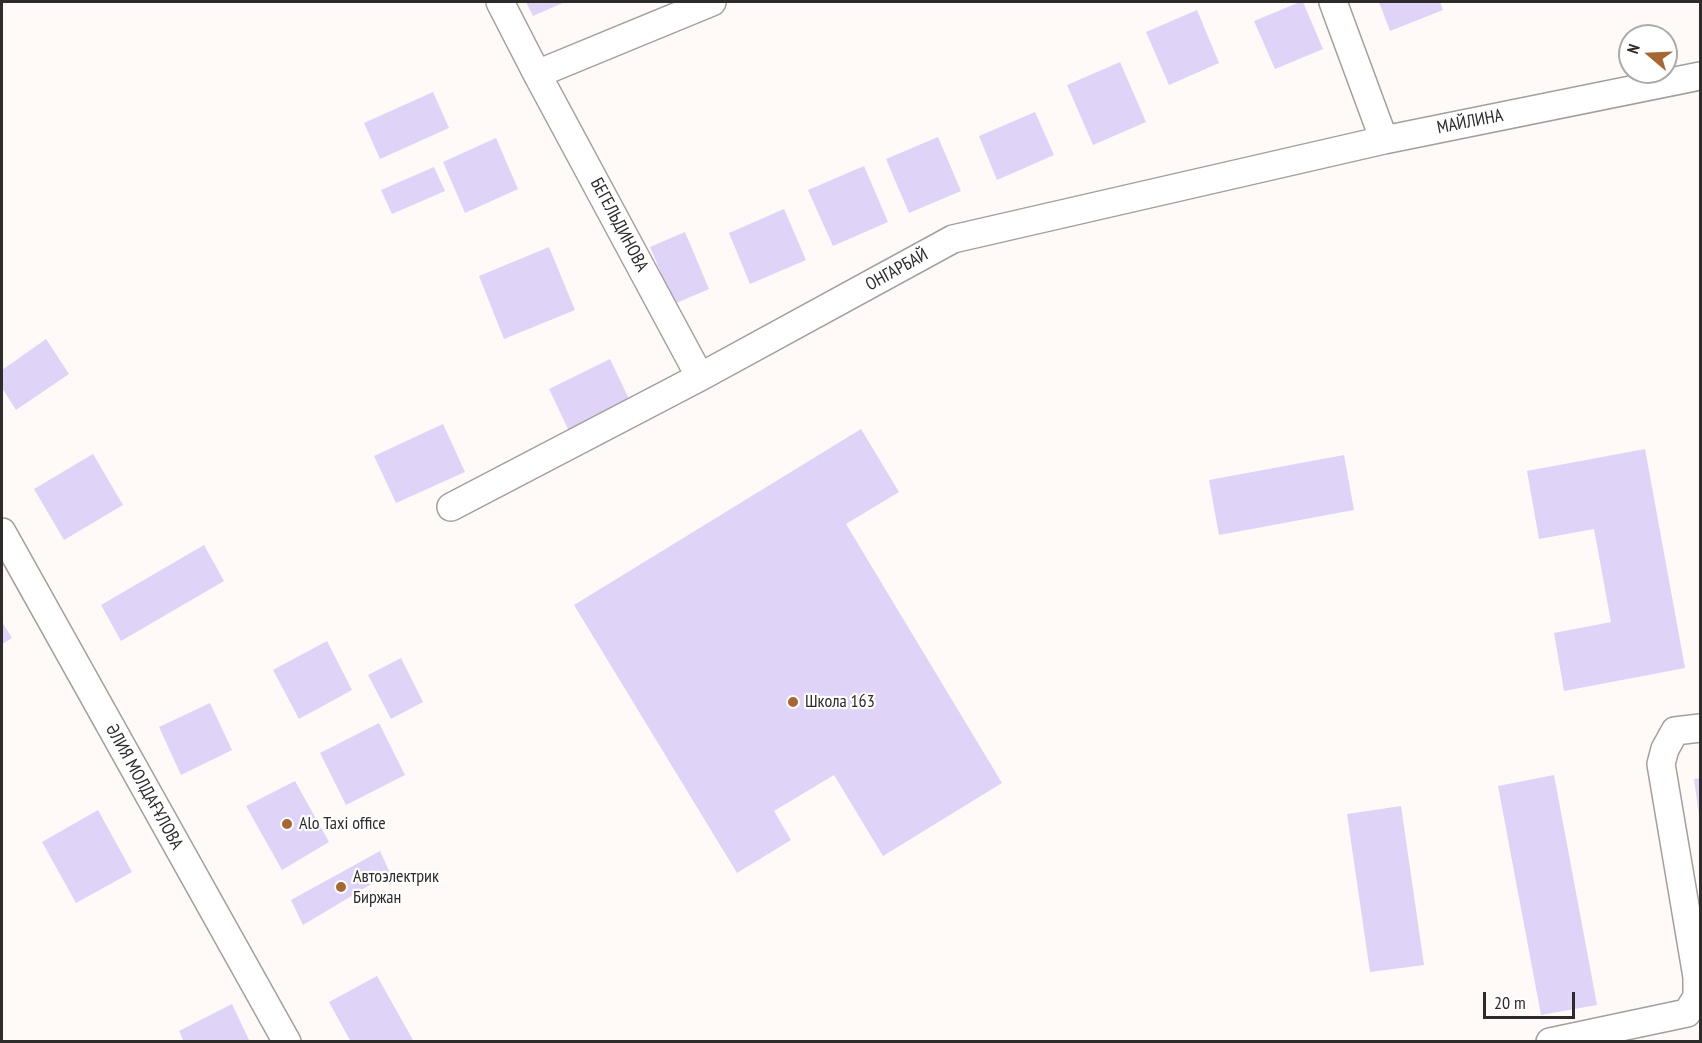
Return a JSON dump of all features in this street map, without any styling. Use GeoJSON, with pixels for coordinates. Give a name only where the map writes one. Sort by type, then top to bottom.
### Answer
{"type":"FeatureCollection","features":[{"type":"Feature","properties":{"kind":"street","name":"БЕГЕЛЬДИНОВА"},"geometry":{"type":"LineString","coordinates":[[500,2],[700,377]]}},
{"type":"Feature","properties":{"kind":"street"},"geometry":{"type":"LineString","coordinates":[[537,74],[712,2]]}},
{"type":"Feature","properties":{"kind":"street"},"geometry":{"type":"LineString","coordinates":[[1333,2],[1383,140]]}},
{"type":"Feature","properties":{"kind":"street","name":"МАЙЛИНА"},"geometry":{"type":"LineString","coordinates":[[1383,140],[1701,76]]}},
{"type":"Feature","properties":{"kind":"street","name":"ОНГАРБАЙ"},"geometry":{"type":"LineString","coordinates":[[451,507],[700,377],[953,239],[1383,140]]}},
{"type":"Feature","properties":{"kind":"street","name":"ӘЛИЯ МОЛДАҒҰЛОВА"},"geometry":{"type":"LineString","coordinates":[[2,532],[287,1041]]}},
{"type":"Feature","properties":{"kind":"street"},"geometry":{"type":"LineString","coordinates":[[1550,1041],[1687,1013],[1697,997],[1697,977],[1661,764],[1665,749],[1675,732],[1701,728]]}},
{"type":"Feature","properties":{"kind":"building"},"geometry":{"type":"Polygon","coordinates":[[[526,2],[565,2],[533,16],[526,2]]]}},
{"type":"Feature","properties":{"kind":"building"},"geometry":{"type":"Polygon","coordinates":[[[1303,2],[1323,49],[1275,69],[1254,21],[1303,2]]]}},
{"type":"Feature","properties":{"kind":"building"},"geometry":{"type":"Polygon","coordinates":[[[1379,2],[1440,2],[1443,10],[1390,31],[1379,2]]]}},
{"type":"Feature","properties":{"kind":"building"},"geometry":{"type":"Polygon","coordinates":[[[1197,10],[1219,63],[1169,85],[1146,32],[1197,10]]]}},
{"type":"Feature","properties":{"kind":"building"},"geometry":{"type":"Polygon","coordinates":[[[1120,62],[1146,122],[1093,145],[1067,85],[1120,62]]]}},
{"type":"Feature","properties":{"kind":"building"},"geometry":{"type":"Polygon","coordinates":[[[433,92],[449,128],[380,159],[364,123],[433,92]]]}},
{"type":"Feature","properties":{"kind":"building"},"geometry":{"type":"Polygon","coordinates":[[[1035,112],[1054,155],[997,180],[979,136],[1035,112]]]}},
{"type":"Feature","properties":{"kind":"building"},"geometry":{"type":"Polygon","coordinates":[[[938,137],[961,191],[909,213],[886,159],[938,137]]]}},
{"type":"Feature","properties":{"kind":"building"},"geometry":{"type":"Polygon","coordinates":[[[496,138],[518,189],[465,213],[443,162],[496,138]]]}},
{"type":"Feature","properties":{"kind":"building"},"geometry":{"type":"Polygon","coordinates":[[[864,166],[888,222],[833,246],[808,190],[864,166]]]}},
{"type":"Feature","properties":{"kind":"building"},"geometry":{"type":"Polygon","coordinates":[[[434,167],[445,191],[392,214],[381,190],[434,167]]]}},
{"type":"Feature","properties":{"kind":"building"},"geometry":{"type":"Polygon","coordinates":[[[784,209],[806,260],[750,284],[729,233],[784,209]]]}},
{"type":"Feature","properties":{"kind":"building"},"geometry":{"type":"Polygon","coordinates":[[[685,232],[709,289],[674,304],[650,247],[685,232]]]}},
{"type":"Feature","properties":{"kind":"building"},"geometry":{"type":"Polygon","coordinates":[[[549,247],[575,310],[504,339],[479,276],[549,247]]]}},
{"type":"Feature","properties":{"kind":"building"},"geometry":{"type":"Polygon","coordinates":[[[46,339],[69,374],[16,410],[2,388],[2,370],[46,339]]]}},
{"type":"Feature","properties":{"kind":"building"},"geometry":{"type":"Polygon","coordinates":[[[610,359],[630,401],[569,431],[549,389],[610,359]]]}},
{"type":"Feature","properties":{"kind":"building"},"geometry":{"type":"Polygon","coordinates":[[[443,424],[465,472],[396,503],[374,456],[443,424]]]}},
{"type":"Feature","properties":{"kind":"building","name":"Школа 163"},"geometry":{"type":"Polygon","coordinates":[[[861,429],[899,492],[846,524],[1002,783],[883,856],[834,775],[774,811],[791,840],[737,873],[574,605],[861,429]]]}},
{"type":"Feature","properties":{"kind":"building"},"geometry":{"type":"Polygon","coordinates":[[[1645,449],[1685,668],[1564,691],[1554,633],[1611,622],[1594,529],[1539,539],[1527,471],[1645,449]]]}},
{"type":"Feature","properties":{"kind":"building"},"geometry":{"type":"Polygon","coordinates":[[[93,454],[123,505],[64,540],[34,489],[93,454]]]}},
{"type":"Feature","properties":{"kind":"building"},"geometry":{"type":"Polygon","coordinates":[[[1344,455],[1354,510],[1219,535],[1209,480],[1344,455]]]}},
{"type":"Feature","properties":{"kind":"building"},"geometry":{"type":"Polygon","coordinates":[[[204,545],[224,581],[121,641],[101,605],[204,545]]]}},
{"type":"Feature","properties":{"kind":"building"},"geometry":{"type":"Polygon","coordinates":[[[2,622],[12,638],[2,644],[2,622]]]}},
{"type":"Feature","properties":{"kind":"building"},"geometry":{"type":"Polygon","coordinates":[[[327,641],[352,690],[299,719],[273,670],[327,641]]]}},
{"type":"Feature","properties":{"kind":"building"},"geometry":{"type":"Polygon","coordinates":[[[401,658],[423,702],[391,719],[368,675],[401,658]]]}},
{"type":"Feature","properties":{"kind":"building"},"geometry":{"type":"Polygon","coordinates":[[[210,703],[232,750],[181,775],[159,727],[210,703]]]}},
{"type":"Feature","properties":{"kind":"building"},"geometry":{"type":"Polygon","coordinates":[[[379,723],[405,775],[346,805],[320,753],[379,723]]]}},
{"type":"Feature","properties":{"kind":"building"},"geometry":{"type":"Polygon","coordinates":[[[1554,775],[1597,1005],[1541,1015],[1498,786],[1554,775]]]}},
{"type":"Feature","properties":{"kind":"building"},"geometry":{"type":"Polygon","coordinates":[[[1700,778],[1700,816],[1699,816],[1694,779],[1700,778]]]}},
{"type":"Feature","properties":{"kind":"building","name":"Alo Taxi office"},"geometry":{"type":"Polygon","coordinates":[[[295,781],[329,842],[282,870],[246,806],[295,781]]]}},
{"type":"Feature","properties":{"kind":"building"},"geometry":{"type":"Polygon","coordinates":[[[1401,806],[1424,965],[1370,972],[1347,814],[1401,806]]]}},
{"type":"Feature","properties":{"kind":"building"},"geometry":{"type":"Polygon","coordinates":[[[98,810],[132,872],[76,903],[42,842],[98,810]]]}},
{"type":"Feature","properties":{"kind":"building","name":"Автоэлектрик Биржан"},"geometry":{"type":"Polygon","coordinates":[[[380,851],[390,873],[303,925],[291,900],[380,851]]]}},
{"type":"Feature","properties":{"kind":"building"},"geometry":{"type":"Polygon","coordinates":[[[377,976],[413,1040],[409,1042],[351,1042],[329,1002],[377,976]]]}},
{"type":"Feature","properties":{"kind":"building"},"geometry":{"type":"Polygon","coordinates":[[[232,1004],[250,1042],[184,1042],[179,1031],[232,1004]]]}},
{"type":"Feature","properties":{"kind":"place","name":"Школа 163"},"geometry":{"type":"Point","coordinates":[793,702]}},
{"type":"Feature","properties":{"kind":"place","name":"Alo Taxi office"},"geometry":{"type":"Point","coordinates":[287,824]}},
{"type":"Feature","properties":{"kind":"place","name":"Автоэлектрик Биржан"},"geometry":{"type":"Point","coordinates":[341,887]}}]}
